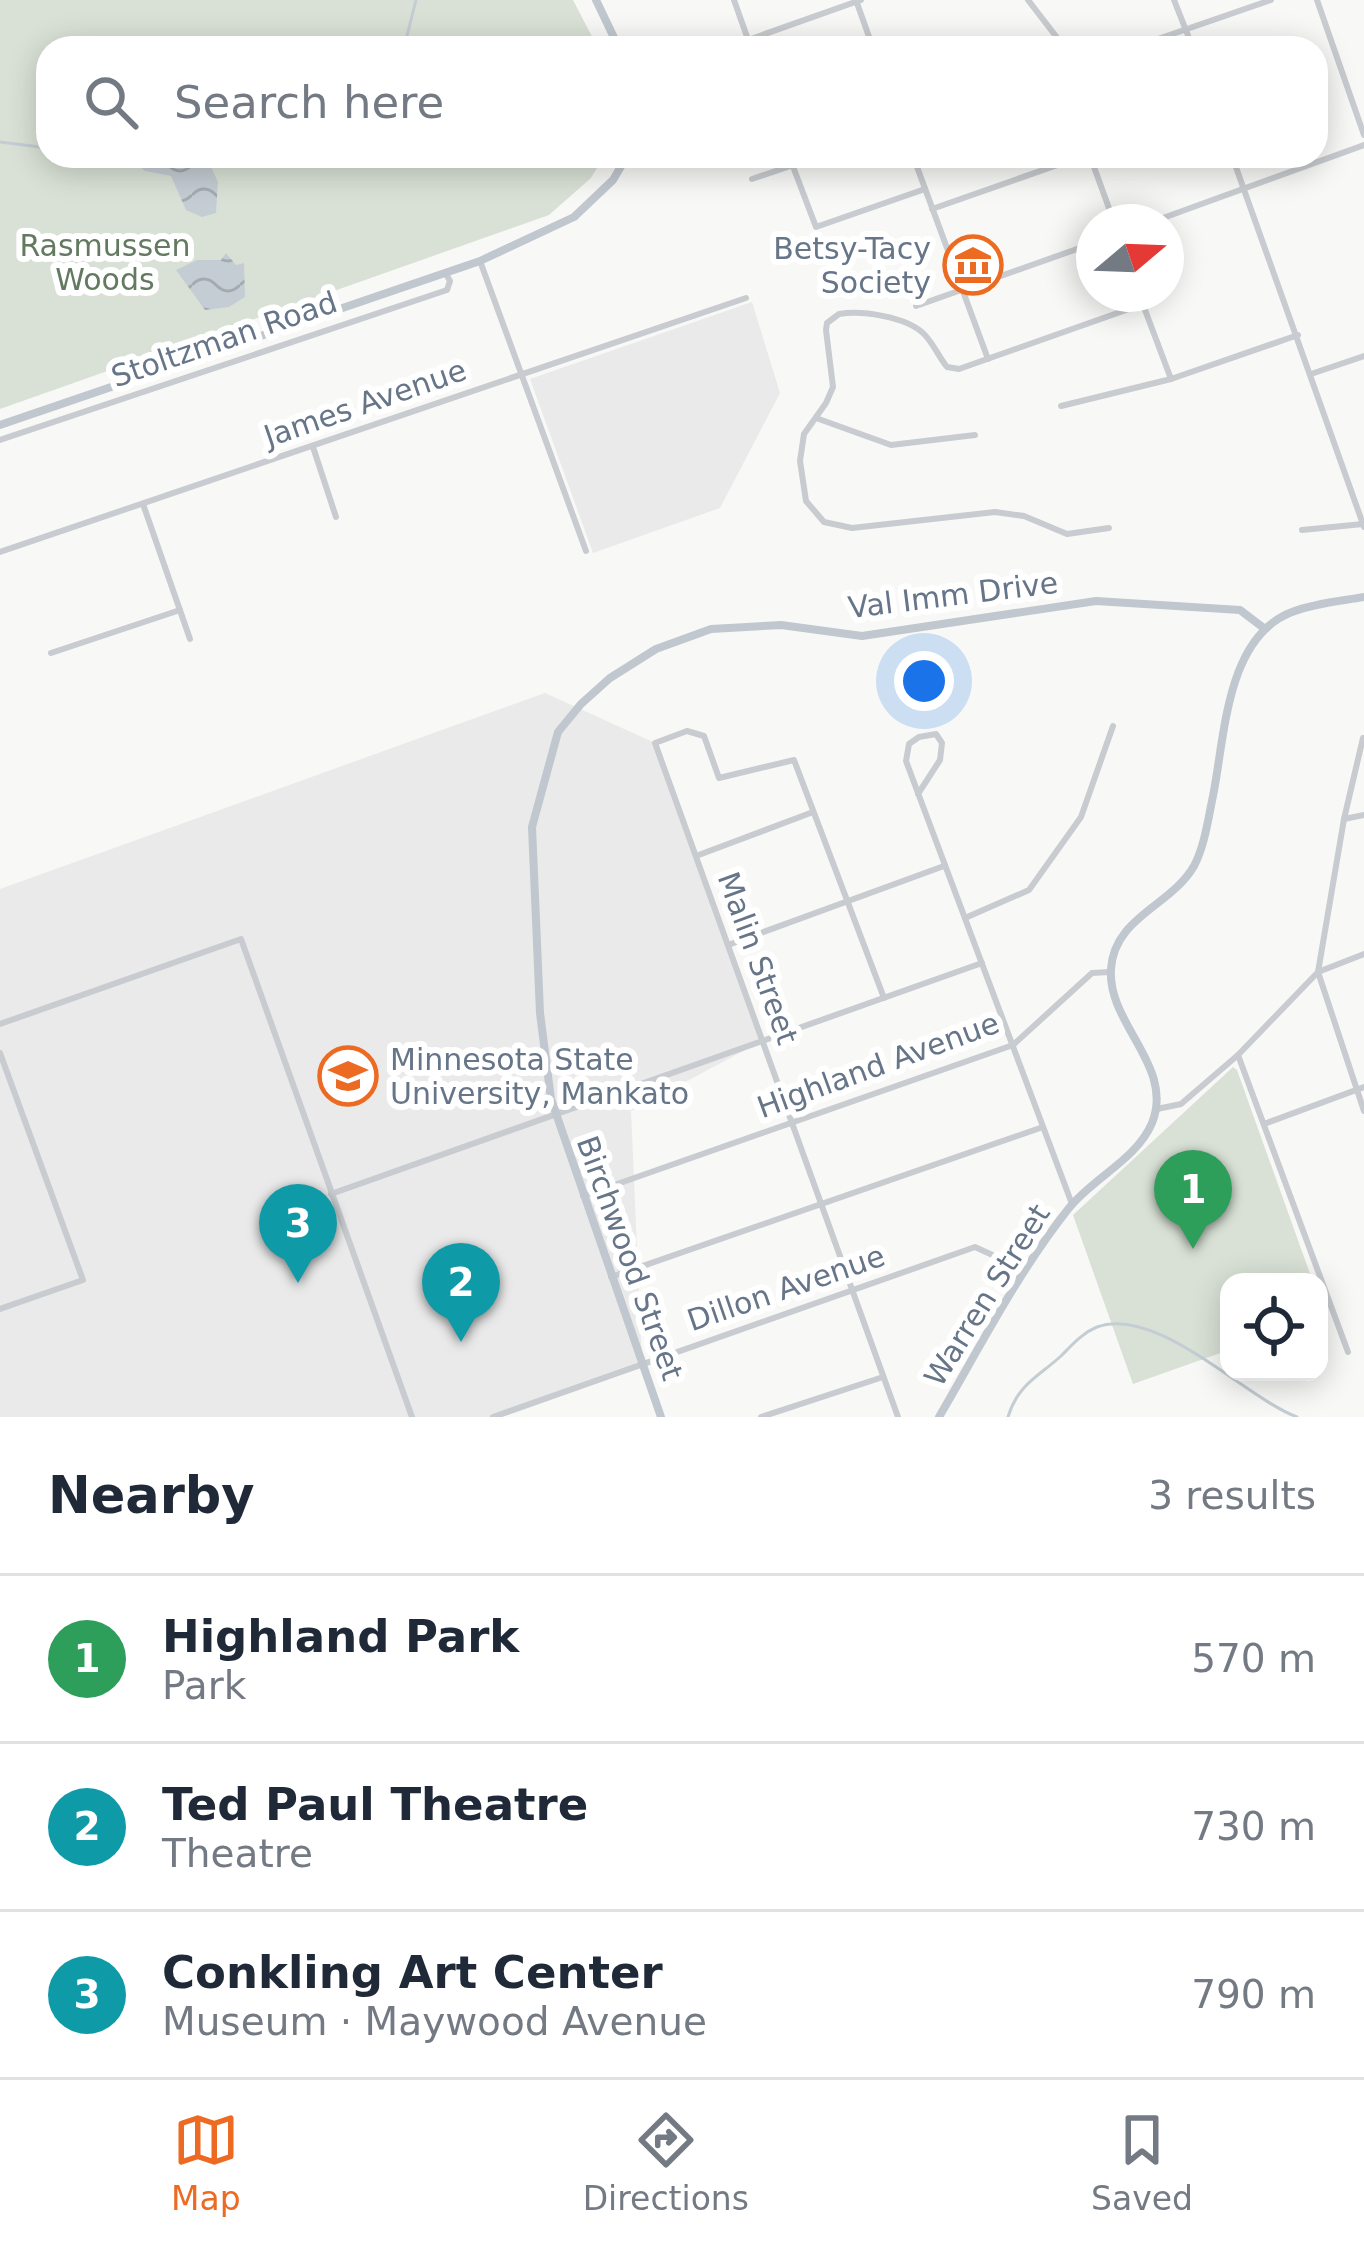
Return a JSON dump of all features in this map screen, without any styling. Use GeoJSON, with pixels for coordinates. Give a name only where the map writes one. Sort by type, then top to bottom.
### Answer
{"type":"FeatureCollection","features":[{"type":"Feature","properties":{"kind":"street"},"geometry":{"type":"LineString","coordinates":[[596,0],[614,36]]}},
{"type":"Feature","properties":{"kind":"street"},"geometry":{"type":"LineString","coordinates":[[734,0],[747,36]]}},
{"type":"Feature","properties":{"kind":"street"},"geometry":{"type":"LineString","coordinates":[[1028,0],[1056,36]]}},
{"type":"Feature","properties":{"kind":"street"},"geometry":{"type":"LineString","coordinates":[[1174,0],[1189,36]]}},
{"type":"Feature","properties":{"kind":"street"},"geometry":{"type":"LineString","coordinates":[[1166,36],[1271,0]]}},
{"type":"Feature","properties":{"kind":"street"},"geometry":{"type":"LineString","coordinates":[[1317,0],[1364,135]]}},
{"type":"Feature","properties":{"kind":"street"},"geometry":{"type":"LineString","coordinates":[[770,36],[858,1],[869,36]]}},
{"type":"Feature","properties":{"kind":"street"},"geometry":{"type":"LineString","coordinates":[[1328,158],[1364,145]]}},
{"type":"Feature","properties":{"kind":"street","name":"Stoltzman Road"},"geometry":{"type":"LineString","coordinates":[[0,424],[480,261],[574,217],[620,168]]}},
{"type":"Feature","properties":{"kind":"street"},"geometry":{"type":"LineString","coordinates":[[752,179],[786,168]]}},
{"type":"Feature","properties":{"kind":"street"},"geometry":{"type":"LineString","coordinates":[[793,168],[816,226],[925,189]]}},
{"type":"Feature","properties":{"kind":"street"},"geometry":{"type":"LineString","coordinates":[[917,168],[988,359]]}},
{"type":"Feature","properties":{"kind":"street"},"geometry":{"type":"LineString","coordinates":[[932,209],[1051,168]]}},
{"type":"Feature","properties":{"kind":"street"},"geometry":{"type":"LineString","coordinates":[[1091,168],[1106,204]]}},
{"type":"Feature","properties":{"kind":"street"},"geometry":{"type":"LineString","coordinates":[[1236,168],[1364,526],[1302,530]]}},
{"type":"Feature","properties":{"kind":"street"},"geometry":{"type":"LineString","coordinates":[[1184,211],[1301,168]]}},
{"type":"Feature","properties":{"kind":"street"},"geometry":{"type":"LineString","coordinates":[[916,307],[1076,250]]}},
{"type":"Feature","properties":{"kind":"street"},"geometry":{"type":"LineString","coordinates":[[480,261],[586,551]]}},
{"type":"Feature","properties":{"kind":"street","name":"Stoltzman Road"},"geometry":{"type":"LineString","coordinates":[[0,440],[447,290],[446,274]]}},
{"type":"Feature","properties":{"kind":"street","name":"James Avenue"},"geometry":{"type":"LineString","coordinates":[[0,552],[746,298]]}},
{"type":"Feature","properties":{"kind":"street"},"geometry":{"type":"LineString","coordinates":[[1109,528],[1066,534],[1024,516],[995,512],[931,522],[833,526],[810,509],[800,451],[804,434],[832,387],[826,330],[838,314],[874,316],[914,327],[947,367],[959,369],[1120,312]]}},
{"type":"Feature","properties":{"kind":"street"},"geometry":{"type":"LineString","coordinates":[[1146,312],[1171,379]]}},
{"type":"Feature","properties":{"kind":"street"},"geometry":{"type":"LineString","coordinates":[[1061,406],[1171,379],[1298,335]]}},
{"type":"Feature","properties":{"kind":"street"},"geometry":{"type":"LineString","coordinates":[[1312,374],[1364,356]]}},
{"type":"Feature","properties":{"kind":"street"},"geometry":{"type":"LineString","coordinates":[[816,418],[891,445],[975,435]]}},
{"type":"Feature","properties":{"kind":"street"},"geometry":{"type":"LineString","coordinates":[[314,447],[336,518]]}},
{"type":"Feature","properties":{"kind":"street"},"geometry":{"type":"LineString","coordinates":[[143,504],[190,639]]}},
{"type":"Feature","properties":{"kind":"street"},"geometry":{"type":"LineString","coordinates":[[1157,1109],[1155,1082],[1116,998],[1110,972],[1114,950],[1126,928],[1172,893],[1197,861],[1242,660],[1265,629],[1289,613],[1364,597]]}},
{"type":"Feature","properties":{"kind":"street","name":"Val Imm Drive"},"geometry":{"type":"LineString","coordinates":[[554,1114],[540,1013],[532,827],[558,732],[610,678],[656,650],[711,629],[781,625],[862,636],[1096,601],[1240,610],[1265,629]]}},
{"type":"Feature","properties":{"kind":"street"},"geometry":{"type":"LineString","coordinates":[[51,653],[180,610]]}},
{"type":"Feature","properties":{"kind":"street"},"geometry":{"type":"LineString","coordinates":[[965,918],[1029,890],[1081,817],[1113,726]]}},
{"type":"Feature","properties":{"kind":"street","name":"Malin Street"},"geometry":{"type":"LineString","coordinates":[[813,812],[794,760],[719,778],[704,736],[686,731],[655,743],[898,1417]]}},
{"type":"Feature","properties":{"kind":"street"},"geometry":{"type":"LineString","coordinates":[[918,794],[940,760],[936,734],[919,736],[908,744],[906,761],[918,794],[1072,1204]]}},
{"type":"Feature","properties":{"kind":"street"},"geometry":{"type":"LineString","coordinates":[[1363,739],[1318,973],[1360,1088],[1364,1112]]}},
{"type":"Feature","properties":{"kind":"street"},"geometry":{"type":"LineString","coordinates":[[696,856],[813,812],[884,998]]}},
{"type":"Feature","properties":{"kind":"street"},"geometry":{"type":"LineString","coordinates":[[1344,819],[1364,815]]}},
{"type":"Feature","properties":{"kind":"street"},"geometry":{"type":"LineString","coordinates":[[728,945],[945,866]]}},
{"type":"Feature","properties":{"kind":"street"},"geometry":{"type":"LineString","coordinates":[[0,1024],[241,939],[412,1417]]}},
{"type":"Feature","properties":{"kind":"street"},"geometry":{"type":"LineString","coordinates":[[1318,973],[1364,954]]}},
{"type":"Feature","properties":{"kind":"street"},"geometry":{"type":"LineString","coordinates":[[331,1194],[982,963]]}},
{"type":"Feature","properties":{"kind":"street","name":"Highland Avenue"},"geometry":{"type":"LineString","coordinates":[[583,1196],[1013,1046],[1092,973],[1110,972]]}},
{"type":"Feature","properties":{"kind":"street","name":"Warren Street"},"geometry":{"type":"LineString","coordinates":[[939,1417],[1025,1270],[1072,1204],[1149,1130],[1157,1109],[1181,1104],[1238,1055],[1318,973]]}},
{"type":"Feature","properties":{"kind":"street"},"geometry":{"type":"LineString","coordinates":[[0,1053],[83,1280],[0,1309]]}},
{"type":"Feature","properties":{"kind":"street"},"geometry":{"type":"LineString","coordinates":[[1238,1055],[1348,1352]]}},
{"type":"Feature","properties":{"kind":"street"},"geometry":{"type":"LineString","coordinates":[[1264,1124],[1360,1088]]}},
{"type":"Feature","properties":{"kind":"street","name":"Birchwood Street"},"geometry":{"type":"LineString","coordinates":[[554,1114],[661,1417]]}},
{"type":"Feature","properties":{"kind":"street"},"geometry":{"type":"LineString","coordinates":[[611,1276],[1043,1127]]}},
{"type":"Feature","properties":{"kind":"street","name":"Dillon Avenue"},"geometry":{"type":"LineString","coordinates":[[493,1417],[975,1247],[1025,1270]]}},
{"type":"Feature","properties":{"kind":"street"},"geometry":{"type":"LineString","coordinates":[[761,1417],[884,1377]]}},
{"type":"Feature","properties":{"kind":"shaded area"},"geometry":{"type":"Polygon","coordinates":[[[752,302],[780,393],[720,508],[593,553],[530,379],[752,302]]]}},
{"type":"Feature","properties":{"kind":"shaded area","name":"Minnesota State University, Mankato"},"geometry":{"type":"Polygon","coordinates":[[[545,693],[655,743],[762,1041],[631,1111],[642,1364],[493,1417],[0,1417],[0,889],[545,693]]]}},
{"type":"Feature","properties":{"kind":"green space","name":"Rasmussen Woods"},"geometry":{"type":"Polygon","coordinates":[[[0,0],[573,0],[592,36],[36,36],[36,168],[597,168],[549,215],[0,409],[0,0]]]}},
{"type":"Feature","properties":{"kind":"green space"},"geometry":{"type":"Polygon","coordinates":[[[1233,1067],[1310,1273],[1220,1273],[1220,1353],[1133,1384],[1073,1215],[1233,1067]]]}},
{"type":"Feature","properties":{"kind":"water"},"geometry":{"type":"Polygon","coordinates":[[[142,168],[212,168],[218,182],[216,213],[202,217],[186,210],[171,176],[142,168]]]}},
{"type":"Feature","properties":{"kind":"water"},"geometry":{"type":"Polygon","coordinates":[[[226,253],[236,265],[244,263],[245,297],[229,307],[205,310],[176,270],[197,260],[221,260],[226,253]]]}},
{"type":"Feature","properties":{"kind":"waterway"},"geometry":{"type":"LineString","coordinates":[[407,36],[416,0]]}},
{"type":"Feature","properties":{"kind":"waterway"},"geometry":{"type":"LineString","coordinates":[[0,142],[36,146]]}},
{"type":"Feature","properties":{"kind":"waterway"},"geometry":{"type":"LineString","coordinates":[[1008,1417],[1023,1389],[1082,1336],[1097,1327],[1121,1324],[1173,1341],[1297,1417]]}},
{"type":"Feature","properties":{"kind":"place","name":"Betsy-Tacy Society"},"geometry":{"type":"Point","coordinates":[973,265]}},
{"type":"Feature","properties":{"kind":"place","name":"Minnesota State University, Mankato"},"geometry":{"type":"Point","coordinates":[348,1076]}},
{"type":"Feature","properties":{"kind":"place","name":"Highland Park"},"geometry":{"type":"Point","coordinates":[1193,1249]}},
{"type":"Feature","properties":{"kind":"place","name":"Conkling Art Center"},"geometry":{"type":"Point","coordinates":[298,1283]}},
{"type":"Feature","properties":{"kind":"place","name":"Ted Paul Theatre"},"geometry":{"type":"Point","coordinates":[461,1342]}}]}
